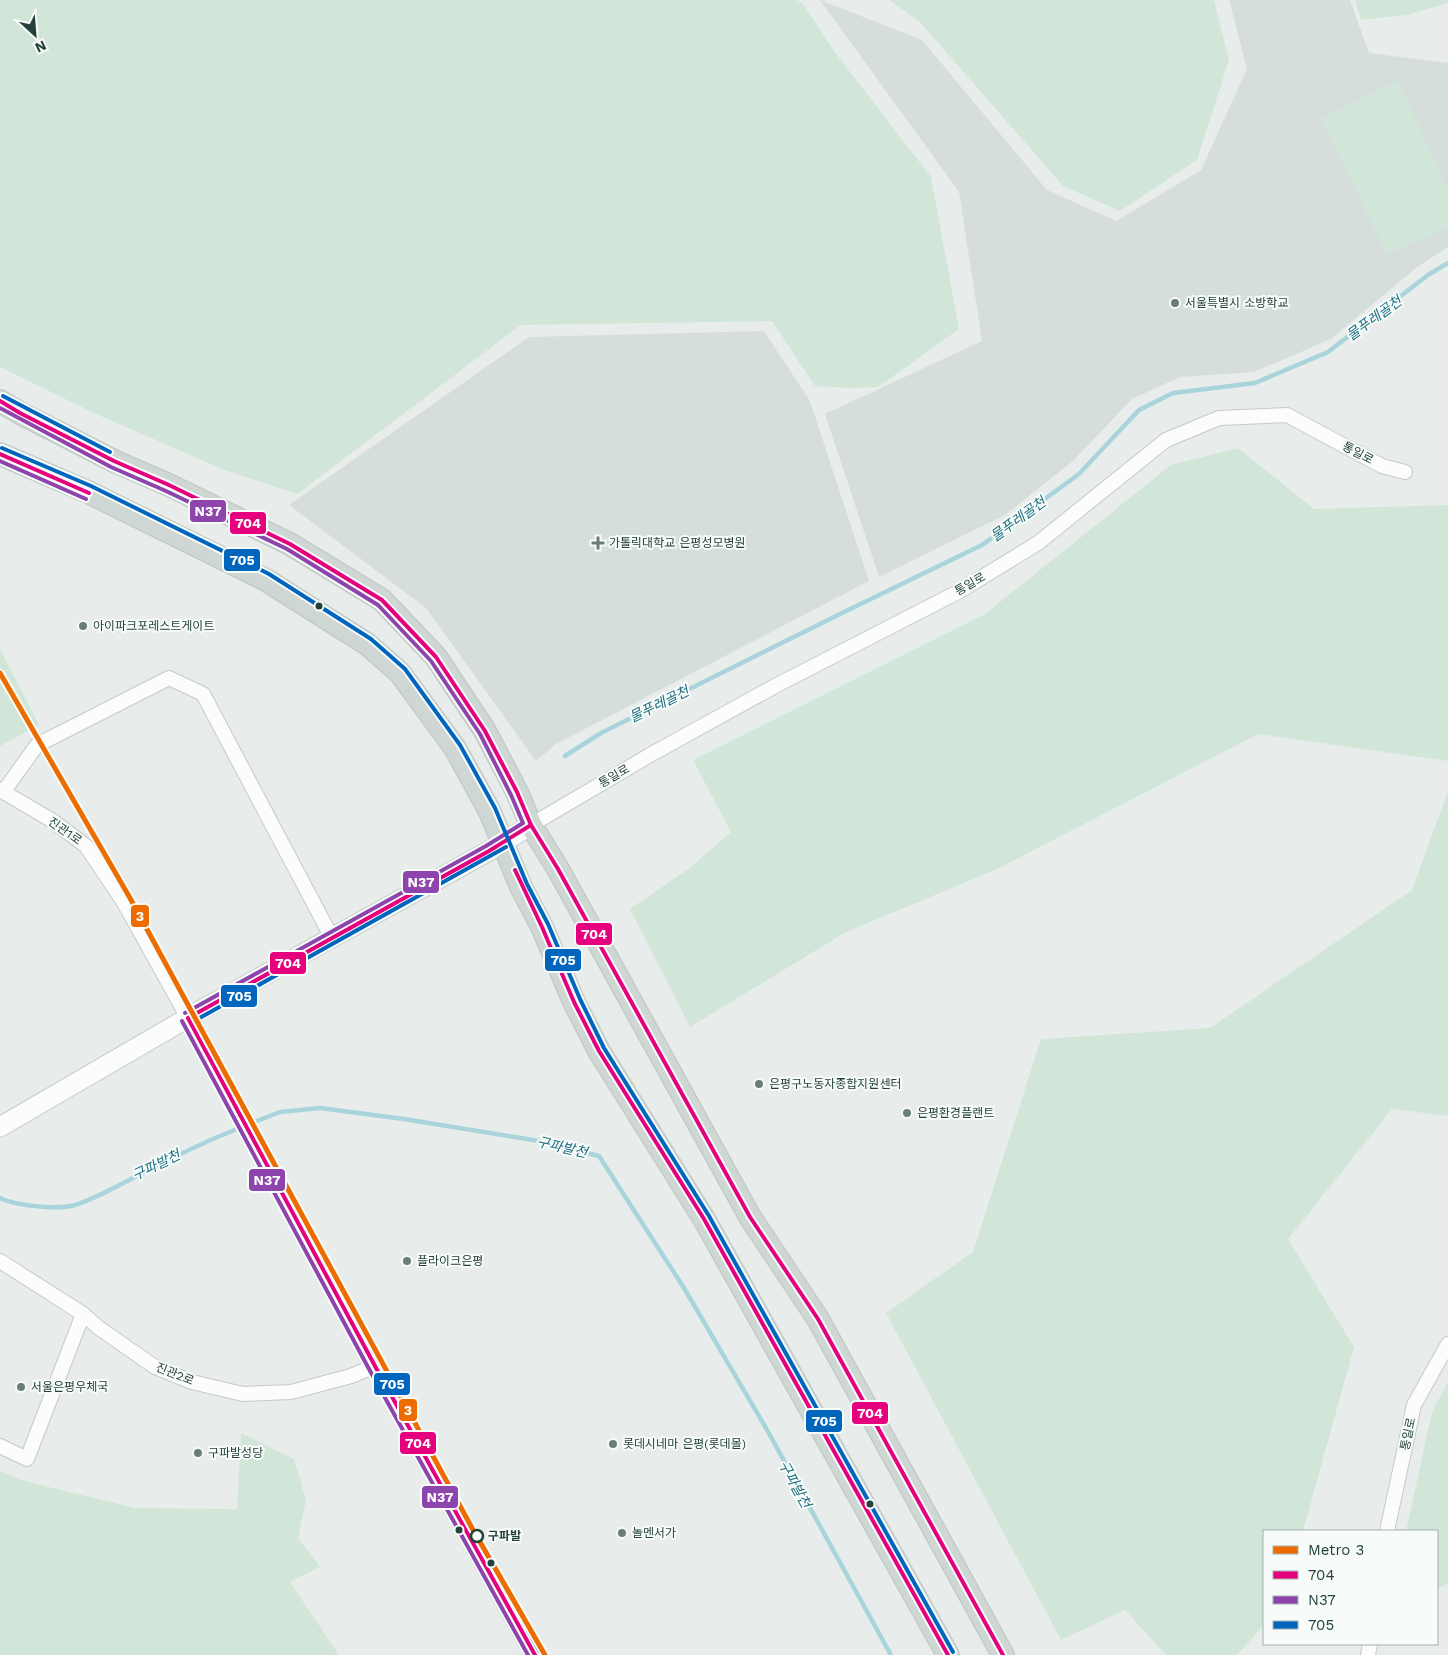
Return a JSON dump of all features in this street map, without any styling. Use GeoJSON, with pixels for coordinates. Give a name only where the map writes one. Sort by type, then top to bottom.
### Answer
{"type":"FeatureCollection","features":[{"type":"Feature","properties":{"kind":"main road"},"geometry":{"type":"LineString","coordinates":[[0,401],[114,461],[169,485],[290,544],[382,600],[436,657],[485,731],[518,792],[532,825],[563,877],[750,1217],[818,1319],[1002,1655]]}},
{"type":"Feature","properties":{"kind":"main road"},"geometry":{"type":"LineString","coordinates":[[0,454],[88,492],[266,580],[367,644],[400,674],[455,748],[488,810],[521,887],[542,927],[574,1002],[598,1051],[704,1219],[948,1655]]}},
{"type":"Feature","properties":{"kind":"street","name":"통일로"},"geometry":{"type":"LineString","coordinates":[[532,825],[650,755],[759,695],[958,592],[1038,543],[1166,440],[1219,418],[1287,414],[1382,466],[1405,472]]}},
{"type":"Feature","properties":{"kind":"street"},"geometry":{"type":"LineString","coordinates":[[2,791],[37,745],[169,678],[203,694],[332,938]]}},
{"type":"Feature","properties":{"kind":"street","name":"진관1로"},"geometry":{"type":"LineString","coordinates":[[2,791],[53,822],[86,846],[123,901],[188,1018]]}},
{"type":"Feature","properties":{"kind":"street"},"geometry":{"type":"LineString","coordinates":[[0,1126],[532,825]]}},
{"type":"Feature","properties":{"kind":"street"},"geometry":{"type":"LineString","coordinates":[[188,1018],[375,1366],[535,1655]]}},
{"type":"Feature","properties":{"kind":"street","name":"진관2로"},"geometry":{"type":"LineString","coordinates":[[0,1261],[82,1314],[155,1367],[192,1382],[243,1394],[292,1392],[351,1376],[375,1366]]}},
{"type":"Feature","properties":{"kind":"street"},"geometry":{"type":"LineString","coordinates":[[0,1446],[27,1459],[82,1314]]}},
{"type":"Feature","properties":{"kind":"street","name":"통일로"},"geometry":{"type":"LineString","coordinates":[[1387,1530],[1414,1405],[1448,1344]]}},
{"type":"Feature","properties":{"kind":"shaded area","name":"서울특별시 소방학교"},"geometry":{"type":"Polygon","coordinates":[[[820,0],[922,40],[1047,190],[1116,221],[1201,170],[1247,69],[1229,0],[1350,0],[1369,53],[1448,63],[1448,247],[1417,267],[1331,339],[1254,372],[1180,377],[1132,399],[1073,461],[1005,515],[879,577],[825,414],[982,341],[959,192],[820,0]]]}},
{"type":"Feature","properties":{"kind":"shaded area","name":"가톨릭대학교 은평성모병원"},"geometry":{"type":"Polygon","coordinates":[[[764,331],[810,401],[869,581],[556,744],[536,761],[426,608],[289,505],[529,337],[764,331]]]}},
{"type":"Feature","properties":{"kind":"green space"},"geometry":{"type":"Polygon","coordinates":[[[0,0],[797,0],[803,4],[834,51],[931,177],[959,329],[878,387],[851,388],[815,386],[772,321],[521,325],[297,494],[227,471],[96,414],[0,367],[0,0]]]}},
{"type":"Feature","properties":{"kind":"green space"},"geometry":{"type":"Polygon","coordinates":[[[889,0],[1214,0],[1229,60],[1197,160],[1120,211],[1063,186],[920,22],[889,0]]]}},
{"type":"Feature","properties":{"kind":"green space"},"geometry":{"type":"Polygon","coordinates":[[[1355,0],[1448,0],[1448,3],[1407,15],[1361,20],[1355,0]]]}},
{"type":"Feature","properties":{"kind":"green space"},"geometry":{"type":"Polygon","coordinates":[[[1398,81],[1448,190],[1448,227],[1387,255],[1321,118],[1398,81]]]}},
{"type":"Feature","properties":{"kind":"green space"},"geometry":{"type":"Polygon","coordinates":[[[1238,448],[1314,509],[1448,505],[1448,761],[1258,734],[995,870],[846,932],[690,1027],[630,909],[691,867],[731,832],[693,760],[985,614],[1171,465],[1238,448]]]}},
{"type":"Feature","properties":{"kind":"green space"},"geometry":{"type":"Polygon","coordinates":[[[0,649],[39,725],[0,746],[0,649]]]}},
{"type":"Feature","properties":{"kind":"green space"},"geometry":{"type":"Polygon","coordinates":[[[1448,791],[1448,1116],[1392,1109],[1288,1239],[1354,1347],[1303,1530],[1263,1530],[1263,1626],[1237,1655],[1166,1655],[1125,1610],[1061,1640],[886,1313],[973,1252],[1041,1039],[1210,1028],[1412,890],[1448,791]]]}},
{"type":"Feature","properties":{"kind":"green space"},"geometry":{"type":"Polygon","coordinates":[[[1448,1382],[1448,1583],[1438,1588],[1438,1530],[1406,1530],[1432,1412],[1448,1382]]]}},
{"type":"Feature","properties":{"kind":"green space"},"geometry":{"type":"Polygon","coordinates":[[[241,1433],[294,1459],[306,1500],[298,1538],[320,1567],[290,1582],[339,1655],[0,1655],[0,1471],[24,1481],[135,1508],[237,1509],[241,1433]]]}},
{"type":"Feature","properties":{"kind":"waterway","name":"물푸레골천"},"geometry":{"type":"LineString","coordinates":[[565,756],[601,733],[982,545],[1079,474],[1139,410],[1173,393],[1255,383],[1328,352],[1428,275],[1448,263]]}},
{"type":"Feature","properties":{"kind":"waterway","name":"구파발천"},"geometry":{"type":"LineString","coordinates":[[249,1124],[280,1112],[320,1108],[404,1119],[539,1141],[599,1156],[684,1288],[766,1428],[891,1655]]}},
{"type":"Feature","properties":{"kind":"waterway","name":"구파발천"},"geometry":{"type":"LineString","coordinates":[[0,1198],[16,1203],[37,1206],[58,1207],[75,1205],[100,1195],[191,1149],[242,1127]]}},
{"type":"Feature","properties":{"kind":"metro line","name":"3"},"geometry":{"type":"LineString","coordinates":[[0,673],[130,898],[472,1528],[545,1655]]}},
{"type":"Feature","properties":{"kind":"transit line","name":"705"},"geometry":{"type":"LineString","coordinates":[[3,396],[110,452]]}},
{"type":"Feature","properties":{"kind":"transit line","name":"704"},"geometry":{"type":"LineString","coordinates":[[0,401],[114,461],[169,485],[290,544],[382,600],[436,657],[485,731],[517,792],[531,825],[558,869],[750,1217],[818,1319],[1003,1655]]}},
{"type":"Feature","properties":{"kind":"transit line","name":"N37"},"geometry":{"type":"LineString","coordinates":[[0,408],[111,467],[287,549],[378,605],[431,661],[480,734],[523,823],[486,846],[185,1013]]}},
{"type":"Feature","properties":{"kind":"transit line","name":"705"},"geometry":{"type":"LineString","coordinates":[[2,448],[91,486],[269,574],[371,639],[405,669],[460,745],[495,808],[527,884],[548,924],[580,999],[604,1048],[709,1216],[953,1652]]}},
{"type":"Feature","properties":{"kind":"transit line","name":"704"},"geometry":{"type":"LineString","coordinates":[[0,454],[89,493]]}},
{"type":"Feature","properties":{"kind":"transit line","name":"N37"},"geometry":{"type":"LineString","coordinates":[[0,461],[86,499]]}},
{"type":"Feature","properties":{"kind":"transit line","name":"704"},"geometry":{"type":"LineString","coordinates":[[531,825],[489,851],[188,1018],[375,1366],[535,1655]]}},
{"type":"Feature","properties":{"kind":"transit line","name":"705"},"geometry":{"type":"LineString","coordinates":[[506,847],[196,1020],[380,1363],[540,1652]]}},
{"type":"Feature","properties":{"kind":"transit line","name":"704"},"geometry":{"type":"LineString","coordinates":[[515,870],[574,1002],[599,1051],[704,1219],[948,1655]]}},
{"type":"Feature","properties":{"kind":"transit line","name":"N37"},"geometry":{"type":"LineString","coordinates":[[182,1021],[369,1369],[528,1655]]}},
{"type":"Feature","properties":{"kind":"place","name":"서울특별시 소방학교"},"geometry":{"type":"Point","coordinates":[1175,303]}},
{"type":"Feature","properties":{"kind":"place","name":"가톨릭대학교 은평성모병원"},"geometry":{"type":"Point","coordinates":[598,543]}},
{"type":"Feature","properties":{"kind":"place","name":"아이파크포레스트게이트"},"geometry":{"type":"Point","coordinates":[83,626]}},
{"type":"Feature","properties":{"kind":"place","name":"은평구노동자종합지원센터"},"geometry":{"type":"Point","coordinates":[759,1084]}},
{"type":"Feature","properties":{"kind":"place","name":"은평환경플랜트"},"geometry":{"type":"Point","coordinates":[907,1113]}},
{"type":"Feature","properties":{"kind":"place","name":"플라이크은평"},"geometry":{"type":"Point","coordinates":[407,1261]}},
{"type":"Feature","properties":{"kind":"place","name":"서울은평우체국"},"geometry":{"type":"Point","coordinates":[21,1387]}},
{"type":"Feature","properties":{"kind":"place","name":"롯데시네마 은평(롯데몰)"},"geometry":{"type":"Point","coordinates":[613,1444]}},
{"type":"Feature","properties":{"kind":"place","name":"구파발성당"},"geometry":{"type":"Point","coordinates":[198,1453]}},
{"type":"Feature","properties":{"kind":"place","name":"놀멘서가"},"geometry":{"type":"Point","coordinates":[622,1533]}},
{"type":"Feature","properties":{"kind":"place","name":"구파발"},"geometry":{"type":"Point","coordinates":[477,1536]}}]}
